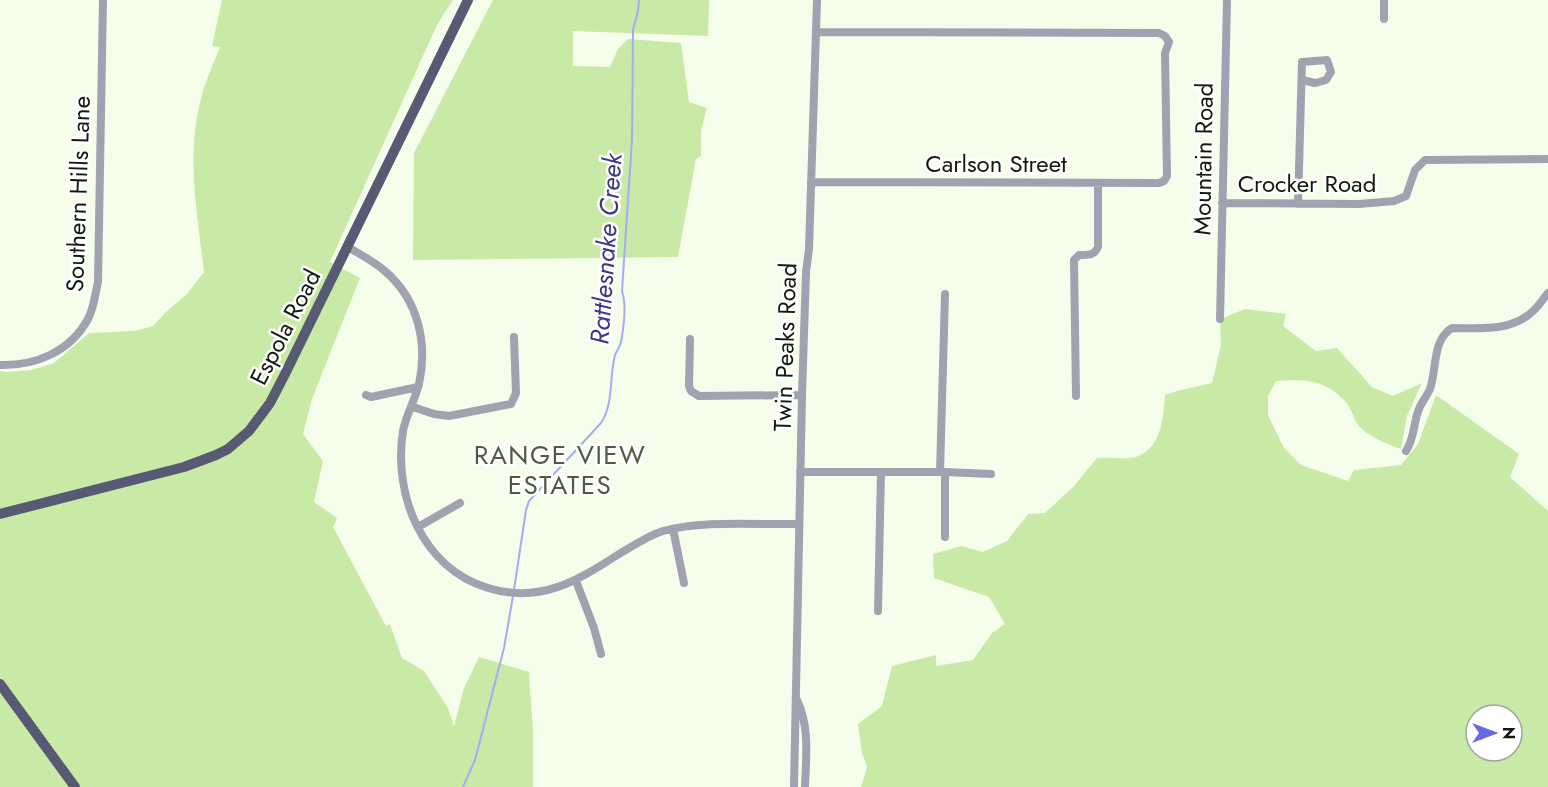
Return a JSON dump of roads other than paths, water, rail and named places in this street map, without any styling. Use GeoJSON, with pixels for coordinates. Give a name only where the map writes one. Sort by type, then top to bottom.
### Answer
{"type":"FeatureCollection","features":[{"type":"Feature","properties":{"kind":"main road","name":"Espola Road"},"geometry":{"type":"LineString","coordinates":[[0,514],[184,467],[228,448],[249,431],[270,403],[348,248],[435,63],[468,0]]}},
{"type":"Feature","properties":{"kind":"main road"},"geometry":{"type":"LineString","coordinates":[[0,684],[75,787]]}},
{"type":"Feature","properties":{"kind":"street","name":"Southern Hills Lane"},"geometry":{"type":"LineString","coordinates":[[0,365],[30,364],[50,356],[79,331],[88,319],[93,304],[98,282],[103,0]]}},
{"type":"Feature","properties":{"kind":"street","name":"Twin Peaks Road"},"geometry":{"type":"LineString","coordinates":[[794,787],[802,395],[817,0]]}},
{"type":"Feature","properties":{"kind":"street","name":"Mountain Road"},"geometry":{"type":"LineString","coordinates":[[1220,319],[1227,0]]}},
{"type":"Feature","properties":{"kind":"street"},"geometry":{"type":"LineString","coordinates":[[1384,0],[1384,19]]}},
{"type":"Feature","properties":{"kind":"street","name":"Carlson Street"},"geometry":{"type":"LineString","coordinates":[[811,182],[1159,183],[1167,176],[1165,164],[1165,53],[1169,42],[1159,33],[816,32]]}},
{"type":"Feature","properties":{"kind":"street"},"geometry":{"type":"LineString","coordinates":[[1298,204],[1302,80]]}},
{"type":"Feature","properties":{"kind":"street","name":"Crocker Road"},"geometry":{"type":"LineString","coordinates":[[1222,203],[1359,204],[1394,201],[1406,196],[1415,170],[1425,160],[1548,159]]}},
{"type":"Feature","properties":{"kind":"street"},"geometry":{"type":"LineString","coordinates":[[1076,396],[1074,260],[1079,255],[1096,252],[1098,247],[1098,183]]}},
{"type":"Feature","properties":{"kind":"street"},"geometry":{"type":"LineString","coordinates":[[348,248],[385,271],[410,302],[421,335],[422,365],[418,387],[403,432],[402,477],[407,504],[418,527],[429,546],[444,563],[458,574],[481,586],[508,592],[534,592],[557,588],[576,581],[649,537],[673,529],[694,525],[799,524]]}},
{"type":"Feature","properties":{"kind":"street"},"geometry":{"type":"LineString","coordinates":[[1406,451],[1411,443],[1418,411],[1429,390],[1441,338],[1452,328],[1515,324],[1533,311],[1548,293]]}},
{"type":"Feature","properties":{"kind":"street"},"geometry":{"type":"LineString","coordinates":[[945,294],[942,472],[945,537]]}},
{"type":"Feature","properties":{"kind":"street"},"geometry":{"type":"LineString","coordinates":[[412,406],[434,414],[449,416],[511,404],[516,393],[514,337]]}},
{"type":"Feature","properties":{"kind":"street"},"geometry":{"type":"LineString","coordinates":[[690,339],[689,386],[694,395],[802,395]]}},
{"type":"Feature","properties":{"kind":"street"},"geometry":{"type":"LineString","coordinates":[[366,395],[372,398],[418,387]]}},
{"type":"Feature","properties":{"kind":"street"},"geometry":{"type":"LineString","coordinates":[[800,472],[991,474]]}},
{"type":"Feature","properties":{"kind":"street"},"geometry":{"type":"LineString","coordinates":[[878,611],[881,472]]}},
{"type":"Feature","properties":{"kind":"street"},"geometry":{"type":"LineString","coordinates":[[418,527],[460,503]]}},
{"type":"Feature","properties":{"kind":"street"},"geometry":{"type":"LineString","coordinates":[[673,529],[684,583]]}},
{"type":"Feature","properties":{"kind":"street"},"geometry":{"type":"LineString","coordinates":[[576,581],[601,654]]}},
{"type":"Feature","properties":{"kind":"street","name":"Twin Peaks Road"},"geometry":{"type":"LineString","coordinates":[[796,697],[804,714],[806,725],[805,787]]}},
{"type":"Feature","properties":{"kind":"waterway","name":"Rattlesnake Creek"},"geometry":{"type":"LineString","coordinates":[[514,590],[529,501],[601,423],[610,399],[613,364],[621,342],[624,316],[622,291],[632,140],[633,30],[639,0]]}},
{"type":"Feature","properties":{"kind":"waterway","name":"Rattlesnake Creek"},"geometry":{"type":"LineString","coordinates":[[463,787],[475,760],[504,648],[513,596]]}},
{"type":"Feature","properties":{"kind":"district","name":"RANGE VIEW ESTATES"},"geometry":{"type":"Point","coordinates":[560,470]}}]}
